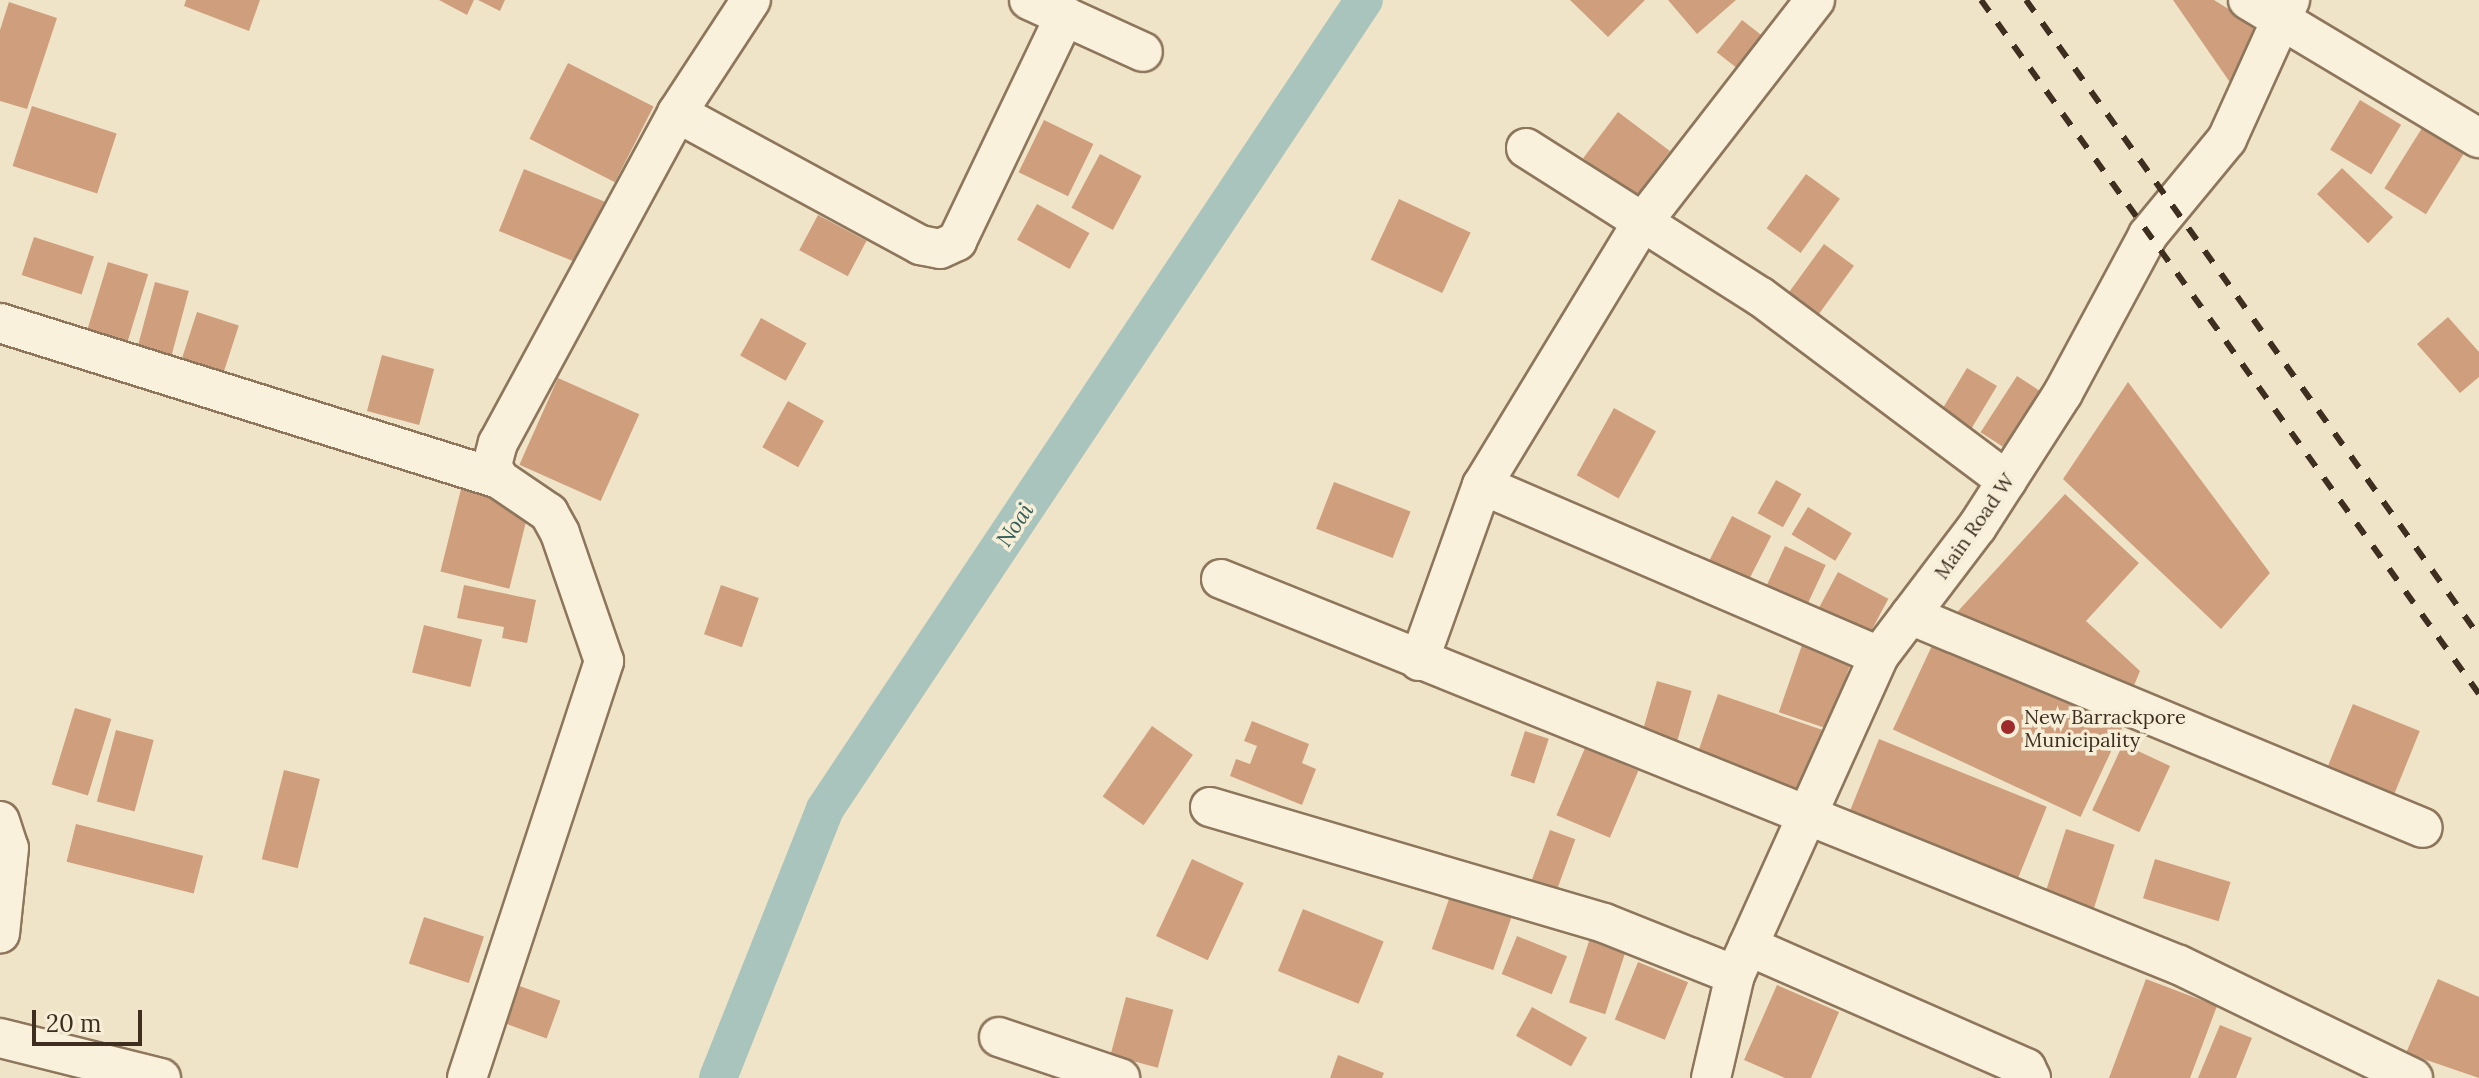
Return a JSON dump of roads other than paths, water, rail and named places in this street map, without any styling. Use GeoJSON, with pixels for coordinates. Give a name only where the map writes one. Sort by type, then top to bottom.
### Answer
{"type":"FeatureCollection","features":[{"type":"Feature","properties":{"kind":"street"},"geometry":{"type":"LineString","coordinates":[[499,479],[492,465],[498,443],[677,113],[751,0]]}},
{"type":"Feature","properties":{"kind":"street"},"geometry":{"type":"LineString","coordinates":[[1029,0],[1143,52]]}},
{"type":"Feature","properties":{"kind":"street"},"geometry":{"type":"LineString","coordinates":[[1419,661],[1482,485],[1641,224],[1815,0]]}},
{"type":"Feature","properties":{"kind":"street"},"geometry":{"type":"LineString","coordinates":[[2248,0],[2284,11],[2479,138]]}},
{"type":"Feature","properties":{"kind":"street","name":"Main Road W"},"geometry":{"type":"LineString","coordinates":[[1711,1078],[1742,960],[1809,820],[1879,656],[2007,481],[2148,235],[2227,139],[2284,11]]}},
{"type":"Feature","properties":{"kind":"street"},"geometry":{"type":"LineString","coordinates":[[677,113],[920,245],[940,249],[957,241],[1065,16]]}},
{"type":"Feature","properties":{"kind":"street"},"geometry":{"type":"LineString","coordinates":[[1526,148],[1641,224],[1761,297],[2007,481]]}},
{"type":"Feature","properties":{"kind":"street"},"geometry":{"type":"LineString","coordinates":[[0,323],[499,479],[549,513],[604,661],[467,1078]]}},
{"type":"Feature","properties":{"kind":"street"},"geometry":{"type":"LineString","coordinates":[[1482,485],[1879,656]]}},
{"type":"Feature","properties":{"kind":"street"},"geometry":{"type":"LineString","coordinates":[[1221,579],[1809,820],[2179,965],[2413,1078]]}},
{"type":"Feature","properties":{"kind":"street"},"geometry":{"type":"LineString","coordinates":[[1910,615],[2423,828]]}},
{"type":"Feature","properties":{"kind":"street"},"geometry":{"type":"LineString","coordinates":[[1210,807],[1604,923],[1742,960],[2026,1068],[2031,1078]]}},
{"type":"Feature","properties":{"kind":"street"},"geometry":{"type":"LineString","coordinates":[[0,821],[9,848],[0,934]]}},
{"type":"Feature","properties":{"kind":"street"},"geometry":{"type":"LineString","coordinates":[[999,1037],[1120,1078]]}},
{"type":"Feature","properties":{"kind":"street"},"geometry":{"type":"LineString","coordinates":[[0,1038],[161,1078]]}},
{"type":"Feature","properties":{"kind":"waterway","name":"Noai"},"geometry":{"type":"LineString","coordinates":[[718,1078],[825,809],[1364,0]]}},
{"type":"Feature","properties":{"kind":"railway"},"geometry":{"type":"LineString","coordinates":[[1981,0],[2479,694]]}},
{"type":"Feature","properties":{"kind":"railway"},"geometry":{"type":"LineString","coordinates":[[2026,0],[2479,636]]}},
{"type":"Feature","properties":{"kind":"place","name":"New Barrackpore Municipality"},"geometry":{"type":"Point","coordinates":[2008,727]}}]}
